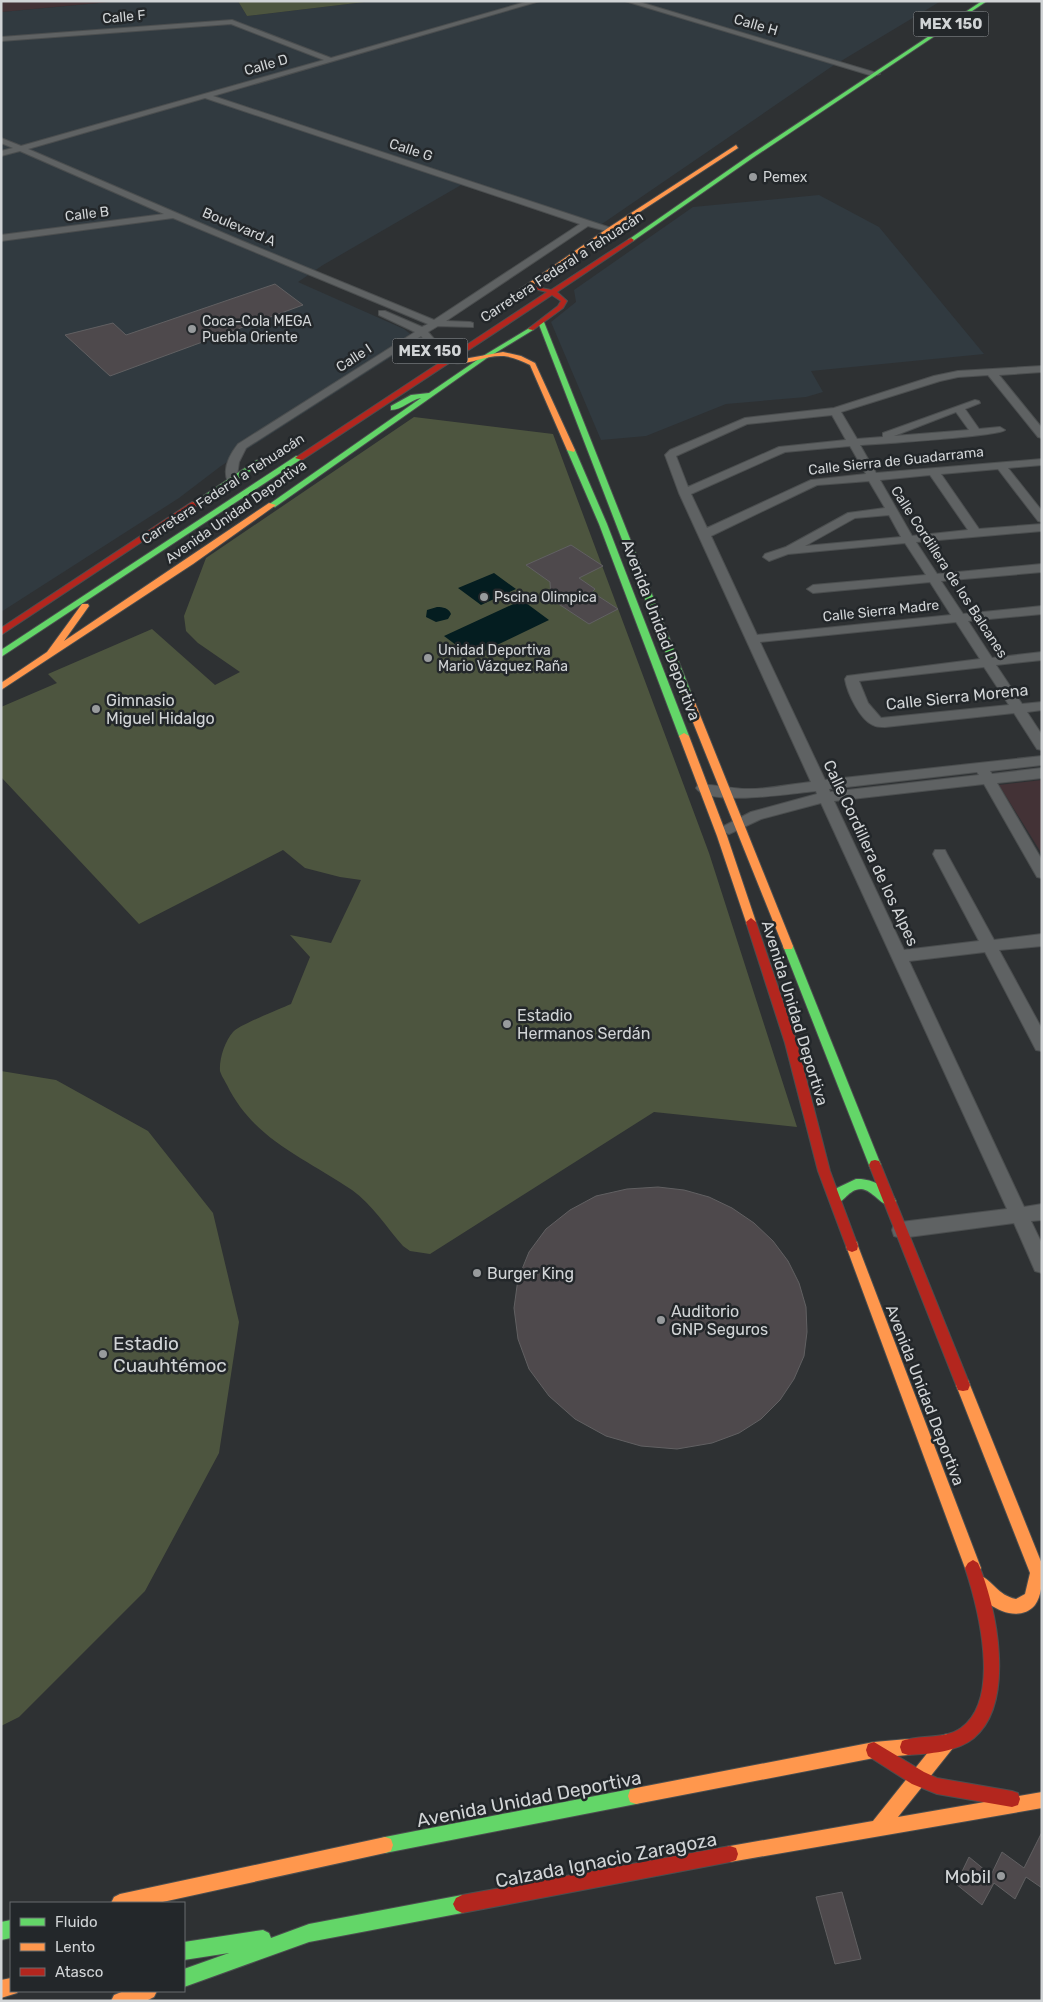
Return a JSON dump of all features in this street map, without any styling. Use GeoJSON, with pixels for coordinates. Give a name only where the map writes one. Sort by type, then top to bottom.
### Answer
{"type":"FeatureCollection","features":[{"type":"Feature","properties":{"kind":"street","name":"Calle D"},"geometry":{"type":"LineString","coordinates":[[4,152],[537,1]]}},
{"type":"Feature","properties":{"kind":"street","name":"Calle H"},"geometry":{"type":"LineString","coordinates":[[628,1],[876,74]]}},
{"type":"Feature","properties":{"kind":"street","name":"Carretera Federal a Tehuacán"},"geometry":{"type":"LineString","coordinates":[[1,654],[552,292],[986,1]]}},
{"type":"Feature","properties":{"kind":"street","name":"Calle F"},"geometry":{"type":"LineString","coordinates":[[1,39],[232,22],[331,60]]}},
{"type":"Feature","properties":{"kind":"street"},"geometry":{"type":"LineString","coordinates":[[904,41],[920,45]]}},
{"type":"Feature","properties":{"kind":"street"},"geometry":{"type":"LineString","coordinates":[[842,78],[873,58]]}},
{"type":"Feature","properties":{"kind":"street","name":"Calle G"},"geometry":{"type":"LineString","coordinates":[[203,95],[610,229]]}},
{"type":"Feature","properties":{"kind":"street","name":"Carretera Federal a Tehuacán"},"geometry":{"type":"LineString","coordinates":[[456,334],[610,229],[749,139]]}},
{"type":"Feature","properties":{"kind":"street","name":"Boulevard A"},"geometry":{"type":"LineString","coordinates":[[1,140],[434,323],[477,320]]}},
{"type":"Feature","properties":{"kind":"street","name":"Boulevard A"},"geometry":{"type":"LineString","coordinates":[[4,152],[353,300]]}},
{"type":"Feature","properties":{"kind":"street","name":"Calle B"},"geometry":{"type":"LineString","coordinates":[[1,238],[175,215]]}},
{"type":"Feature","properties":{"kind":"street","name":"Calle I"},"geometry":{"type":"LineString","coordinates":[[232,480],[234,455],[242,446],[588,223]]}},
{"type":"Feature","properties":{"kind":"street"},"geometry":{"type":"LineString","coordinates":[[292,274],[304,269]]}},
{"type":"Feature","properties":{"kind":"street"},"geometry":{"type":"LineString","coordinates":[[528,286],[552,292]]}},
{"type":"Feature","properties":{"kind":"street","name":"Avenida Unidad Deportiva"},"geometry":{"type":"LineString","coordinates":[[1,687],[190,562],[485,357],[562,307],[564,301],[561,296],[552,292]]}},
{"type":"Feature","properties":{"kind":"street"},"geometry":{"type":"LineString","coordinates":[[370,308],[422,331],[436,348],[439,355],[447,360]]}},
{"type":"Feature","properties":{"kind":"street","name":"Avenida Unidad Deportiva"},"geometry":{"type":"LineString","coordinates":[[541,322],[674,664],[890,1201],[1039,1579]]}},
{"type":"Feature","properties":{"kind":"street"},"geometry":{"type":"LineString","coordinates":[[533,364],[522,349],[525,345],[533,342],[552,347]]}},
{"type":"Feature","properties":{"kind":"street","name":"Avenida Unidad Deportiva"},"geometry":{"type":"LineString","coordinates":[[124,1902],[288,1864],[874,1750],[947,1742],[970,1732],[983,1718],[987,1703],[990,1687],[990,1635],[978,1583],[824,1171],[791,1043],[722,836],[603,524],[533,364],[519,357],[502,354],[463,363],[447,360]]}},
{"type":"Feature","properties":{"kind":"street"},"geometry":{"type":"LineString","coordinates":[[835,411],[938,378],[1042,368]]}},
{"type":"Feature","properties":{"kind":"street"},"geometry":{"type":"LineString","coordinates":[[991,372],[1042,435]]}},
{"type":"Feature","properties":{"kind":"street"},"geometry":{"type":"LineString","coordinates":[[1002,372],[1042,421]]}},
{"type":"Feature","properties":{"kind":"street"},"geometry":{"type":"LineString","coordinates":[[288,464],[348,436],[408,400],[429,396]]}},
{"type":"Feature","properties":{"kind":"street"},"geometry":{"type":"LineString","coordinates":[[866,443],[975,403]]}},
{"type":"Feature","properties":{"kind":"street"},"geometry":{"type":"LineString","coordinates":[[958,408],[977,433]]}},
{"type":"Feature","properties":{"kind":"street","name":"Calle Cordillera de los Balcanes"},"geometry":{"type":"LineString","coordinates":[[835,411],[909,540],[1042,746]]}},
{"type":"Feature","properties":{"kind":"street","name":"Calle Cordillera de los Alpes"},"geometry":{"type":"LineString","coordinates":[[835,411],[745,421],[670,455],[685,493],[752,639],[1042,1265]]}},
{"type":"Feature","properties":{"kind":"street"},"geometry":{"type":"LineString","coordinates":[[685,493],[783,449],[1000,430]]}},
{"type":"Feature","properties":{"kind":"street","name":"Carretera Federal a Tehuacán"},"geometry":{"type":"LineString","coordinates":[[1,632],[144,536],[273,453]]}},
{"type":"Feature","properties":{"kind":"street","name":"Calle Sierra de Guadarrama"},"geometry":{"type":"LineString","coordinates":[[705,534],[815,482],[1042,462]]}},
{"type":"Feature","properties":{"kind":"street"},"geometry":{"type":"LineString","coordinates":[[1000,465],[1042,519]]}},
{"type":"Feature","properties":{"kind":"street"},"geometry":{"type":"LineString","coordinates":[[933,471],[975,532]]}},
{"type":"Feature","properties":{"kind":"street"},"geometry":{"type":"LineString","coordinates":[[769,557],[786,551],[852,515],[892,511]]}},
{"type":"Feature","properties":{"kind":"street"},"geometry":{"type":"LineString","coordinates":[[603,524],[619,523]]}},
{"type":"Feature","properties":{"kind":"street"},"geometry":{"type":"LineString","coordinates":[[786,551],[1042,527]]}},
{"type":"Feature","properties":{"kind":"street"},"geometry":{"type":"LineString","coordinates":[[611,545],[628,544]]}},
{"type":"Feature","properties":{"kind":"street"},"geometry":{"type":"LineString","coordinates":[[813,589],[1042,568]]}},
{"type":"Feature","properties":{"kind":"street"},"geometry":{"type":"LineString","coordinates":[[621,570],[638,569]]}},
{"type":"Feature","properties":{"kind":"street"},"geometry":{"type":"LineString","coordinates":[[50,655],[96,591]]}},
{"type":"Feature","properties":{"kind":"street","name":"Calle Sierra Madre"},"geometry":{"type":"LineString","coordinates":[[752,639],[1042,610]]}},
{"type":"Feature","properties":{"kind":"street"},"geometry":{"type":"LineString","coordinates":[[988,661],[1042,656]]}},
{"type":"Feature","properties":{"kind":"street","name":"Calle Sierra Morena"},"geometry":{"type":"LineString","coordinates":[[988,661],[852,679],[852,686],[870,717],[876,722],[885,723],[1042,706]]}},
{"type":"Feature","properties":{"kind":"street"},"geometry":{"type":"LineString","coordinates":[[985,773],[1042,760]]}},
{"type":"Feature","properties":{"kind":"street"},"geometry":{"type":"LineString","coordinates":[[703,788],[746,794],[824,791],[985,773],[1042,773]]}},
{"type":"Feature","properties":{"kind":"street"},"geometry":{"type":"LineString","coordinates":[[985,773],[1042,873]]}},
{"type":"Feature","properties":{"kind":"street"},"geometry":{"type":"LineString","coordinates":[[722,836],[756,815],[824,791]]}},
{"type":"Feature","properties":{"kind":"street"},"geometry":{"type":"LineString","coordinates":[[746,794],[756,815]]}},
{"type":"Feature","properties":{"kind":"street"},"geometry":{"type":"LineString","coordinates":[[940,854],[1042,1045]]}},
{"type":"Feature","properties":{"kind":"street"},"geometry":{"type":"LineString","coordinates":[[899,956],[1042,940]]}},
{"type":"Feature","properties":{"kind":"street"},"geometry":{"type":"LineString","coordinates":[[835,1199],[840,1191],[849,1185],[860,1184],[872,1186],[882,1192],[890,1201]]}},
{"type":"Feature","properties":{"kind":"street"},"geometry":{"type":"LineString","coordinates":[[901,1230],[1042,1212]]}},
{"type":"Feature","properties":{"kind":"street"},"geometry":{"type":"LineString","coordinates":[[978,1583],[985,1594],[995,1602],[1018,1607],[1028,1603],[1035,1595],[1039,1579]]}},
{"type":"Feature","properties":{"kind":"street","name":"Avenida Unidad Deportiva"},"geometry":{"type":"LineString","coordinates":[[878,1828],[947,1742]]}},
{"type":"Feature","properties":{"kind":"street"},"geometry":{"type":"LineString","coordinates":[[874,1750],[918,1778],[938,1786],[1004,1799],[1040,1801]]}},
{"type":"Feature","properties":{"kind":"street","name":"Calzada Ignacio Zaragoza"},"geometry":{"type":"LineString","coordinates":[[185,1978],[309,1933],[878,1828],[1040,1801]]}},
{"type":"Feature","properties":{"kind":"street"},"geometry":{"type":"LineString","coordinates":[[185,1950],[309,1933]]}},
{"type":"Feature","properties":{"kind":"street"},"geometry":{"type":"LineString","coordinates":[[120,2001],[145,1992]]}},
{"type":"Feature","properties":{"kind":"shaded area"},"geometry":{"type":"Polygon","coordinates":[[[1,1],[119,1],[1,12],[1,1]]]}},
{"type":"Feature","properties":{"kind":"shaded area"},"geometry":{"type":"Polygon","coordinates":[[[121,1],[238,1],[247,16],[373,1],[941,1],[831,67],[596,228],[461,185],[323,265],[298,282],[404,329],[418,340],[221,466],[179,498],[1,612],[1,12],[121,1]]]}},
{"type":"Feature","properties":{"kind":"shaded area"},"geometry":{"type":"Polygon","coordinates":[[[819,195],[879,227],[984,354],[811,371],[823,392],[806,397],[726,404],[646,436],[601,440],[551,322],[576,302],[574,290],[693,207],[819,195]]]}},
{"type":"Feature","properties":{"kind":"shaded area"},"geometry":{"type":"Polygon","coordinates":[[[1042,780],[1042,854],[999,785],[1042,780]]]}},
{"type":"Feature","properties":{"kind":"green space"},"geometry":{"type":"Polygon","coordinates":[[[238,1],[373,1],[247,16],[238,1]]]}},
{"type":"Feature","properties":{"kind":"green space"},"geometry":{"type":"Polygon","coordinates":[[[414,417],[553,434],[709,853],[797,1127],[654,1112],[430,1254],[410,1251],[403,1246],[373,1209],[352,1190],[298,1157],[266,1134],[238,1104],[220,1071],[223,1050],[233,1032],[251,1021],[291,1004],[310,957],[290,935],[331,943],[361,880],[305,868],[283,850],[139,924],[1,777],[1,707],[57,683],[48,674],[152,629],[215,685],[240,672],[198,643],[186,631],[184,616],[206,558],[414,417]]]}},
{"type":"Feature","properties":{"kind":"green space","name":"Estadio Cuauhtémoc"},"geometry":{"type":"Polygon","coordinates":[[[1,1071],[56,1080],[148,1131],[213,1213],[239,1322],[219,1453],[145,1591],[19,1717],[1,1726],[1,1071]]]}},
{"type":"Feature","properties":{"kind":"water","name":"Pscina Olimpica"},"geometry":{"type":"Polygon","coordinates":[[[494,573],[516,589],[481,605],[458,588],[494,573]]]}},
{"type":"Feature","properties":{"kind":"water"},"geometry":{"type":"Polygon","coordinates":[[[522,600],[549,620],[472,657],[444,636],[522,600]]]}},
{"type":"Feature","properties":{"kind":"water"},"geometry":{"type":"Polygon","coordinates":[[[437,607],[449,610],[451,614],[448,619],[436,622],[426,617],[427,610],[437,607]]]}},
{"type":"Feature","properties":{"kind":"building","name":"Coca-Cola MEGA Puebla Oriente"},"geometry":{"type":"Polygon","coordinates":[[[275,284],[303,305],[110,376],[65,335],[113,323],[126,335],[275,284]]]}},
{"type":"Feature","properties":{"kind":"building"},"geometry":{"type":"Polygon","coordinates":[[[571,545],[603,566],[579,578],[595,589],[592,592],[618,609],[589,624],[551,599],[550,582],[526,565],[571,545]]]}},
{"type":"Feature","properties":{"kind":"building","name":"Auditorio GNP Seguros"},"geometry":{"type":"Polygon","coordinates":[[[658,1187],[684,1190],[709,1197],[732,1208],[754,1223],[773,1241],[788,1261],[799,1283],[806,1307],[807,1332],[804,1356],[794,1379],[780,1400],[761,1419],[739,1433],[712,1443],[677,1449],[641,1446],[606,1436],[575,1419],[549,1396],[529,1369],[518,1339],[514,1308],[518,1279],[529,1252],[546,1229],[570,1210],[596,1196],[627,1189],[658,1187]]]}},
{"type":"Feature","properties":{"kind":"building","name":"Mobil"},"geometry":{"type":"Polygon","coordinates":[[[1042,1832],[1042,1888],[1026,1877],[1015,1899],[994,1883],[982,1905],[956,1884],[969,1857],[991,1875],[1002,1852],[1024,1868],[1042,1832]]]}},
{"type":"Feature","properties":{"kind":"building"},"geometry":{"type":"Polygon","coordinates":[[[842,1892],[861,1959],[835,1964],[816,1897],[842,1892]]]}},
{"type":"Feature","properties":{"kind":"traffic: fast"},"geometry":{"type":"LineString","coordinates":[[631,240],[752,156],[985,1]]}},
{"type":"Feature","properties":{"kind":"traffic: fast"},"geometry":{"type":"LineString","coordinates":[[541,322],[687,695]]}},
{"type":"Feature","properties":{"kind":"traffic: fast"},"geometry":{"type":"LineString","coordinates":[[272,505],[485,357],[531,329]]}},
{"type":"Feature","properties":{"kind":"traffic: fast"},"geometry":{"type":"LineString","coordinates":[[394,408],[414,397],[429,395]]}},
{"type":"Feature","properties":{"kind":"traffic: fast"},"geometry":{"type":"LineString","coordinates":[[571,450],[603,524],[684,736]]}},
{"type":"Feature","properties":{"kind":"traffic: fast"},"geometry":{"type":"LineString","coordinates":[[1,654],[299,458]]}},
{"type":"Feature","properties":{"kind":"traffic: fast"},"geometry":{"type":"LineString","coordinates":[[195,504],[260,462]]}},
{"type":"Feature","properties":{"kind":"traffic: fast"},"geometry":{"type":"LineString","coordinates":[[788,946],[875,1165]]}},
{"type":"Feature","properties":{"kind":"traffic: fast"},"geometry":{"type":"LineString","coordinates":[[835,1199],[842,1191],[849,1187],[862,1184],[876,1189],[890,1201]]}},
{"type":"Feature","properties":{"kind":"traffic: fast"},"geometry":{"type":"LineString","coordinates":[[385,1845],[636,1796]]}},
{"type":"Feature","properties":{"kind":"traffic: fast"},"geometry":{"type":"LineString","coordinates":[[185,1978],[309,1933],[462,1904]]}},
{"type":"Feature","properties":{"kind":"traffic: fast"},"geometry":{"type":"LineString","coordinates":[[1,1931],[10,1929]]}},
{"type":"Feature","properties":{"kind":"traffic: fast"},"geometry":{"type":"LineString","coordinates":[[185,1951],[263,1939]]}},
{"type":"Feature","properties":{"kind":"traffic: slow"},"geometry":{"type":"LineString","coordinates":[[493,310],[610,229],[736,147]]}},
{"type":"Feature","properties":{"kind":"traffic: slow"},"geometry":{"type":"LineString","coordinates":[[436,347],[450,361],[466,361],[503,354],[511,355],[533,364],[571,450]]}},
{"type":"Feature","properties":{"kind":"traffic: slow"},"geometry":{"type":"LineString","coordinates":[[1,687],[190,562],[272,505]]}},
{"type":"Feature","properties":{"kind":"traffic: slow"},"geometry":{"type":"LineString","coordinates":[[50,655],[85,606]]}},
{"type":"Feature","properties":{"kind":"traffic: slow"},"geometry":{"type":"LineString","coordinates":[[687,695],[788,946]]}},
{"type":"Feature","properties":{"kind":"traffic: slow"},"geometry":{"type":"LineString","coordinates":[[684,736],[722,836],[751,922]]}},
{"type":"Feature","properties":{"kind":"traffic: slow"},"geometry":{"type":"LineString","coordinates":[[852,1246],[973,1568]]}},
{"type":"Feature","properties":{"kind":"traffic: slow"},"geometry":{"type":"LineString","coordinates":[[963,1385],[1042,1584]]}},
{"type":"Feature","properties":{"kind":"traffic: slow"},"geometry":{"type":"LineString","coordinates":[[979,1583],[997,1600],[1006,1605],[1016,1607],[1024,1605],[1030,1599],[1035,1589],[1037,1574]]}},
{"type":"Feature","properties":{"kind":"traffic: slow"},"geometry":{"type":"LineString","coordinates":[[878,1828],[947,1742]]}},
{"type":"Feature","properties":{"kind":"traffic: slow"},"geometry":{"type":"LineString","coordinates":[[636,1796],[874,1750],[908,1747]]}},
{"type":"Feature","properties":{"kind":"traffic: slow"},"geometry":{"type":"LineString","coordinates":[[730,1854],[1042,1800]]}},
{"type":"Feature","properties":{"kind":"traffic: slow"},"geometry":{"type":"LineString","coordinates":[[125,1902],[385,1845]]}},
{"type":"Feature","properties":{"kind":"traffic: slow"},"geometry":{"type":"LineString","coordinates":[[1,1989],[10,1987]]}},
{"type":"Feature","properties":{"kind":"traffic: slow"},"geometry":{"type":"LineString","coordinates":[[120,2001],[145,1992]]}},
{"type":"Feature","properties":{"kind":"traffic: jam"},"geometry":{"type":"LineString","coordinates":[[299,458],[631,240]]}},
{"type":"Feature","properties":{"kind":"traffic: jam"},"geometry":{"type":"LineString","coordinates":[[528,286],[553,292],[564,301],[561,307],[531,329]]}},
{"type":"Feature","properties":{"kind":"traffic: jam"},"geometry":{"type":"LineString","coordinates":[[1,632],[195,504]]}},
{"type":"Feature","properties":{"kind":"traffic: jam"},"geometry":{"type":"LineString","coordinates":[[751,922],[791,1043],[824,1171],[852,1246]]}},
{"type":"Feature","properties":{"kind":"traffic: jam"},"geometry":{"type":"LineString","coordinates":[[875,1165],[963,1385]]}},
{"type":"Feature","properties":{"kind":"traffic: jam"},"geometry":{"type":"LineString","coordinates":[[908,1747],[947,1742],[968,1733],[980,1720],[988,1701],[991,1679],[991,1655],[984,1606],[973,1568]]}},
{"type":"Feature","properties":{"kind":"traffic: jam"},"geometry":{"type":"LineString","coordinates":[[874,1750],[918,1778],[937,1786],[1012,1799]]}},
{"type":"Feature","properties":{"kind":"traffic: jam"},"geometry":{"type":"LineString","coordinates":[[462,1904],[730,1854]]}},
{"type":"Feature","properties":{"kind":"place","name":"Pemex"},"geometry":{"type":"Point","coordinates":[753,177]}},
{"type":"Feature","properties":{"kind":"place","name":"Coca-Cola MEGA Puebla Oriente"},"geometry":{"type":"Point","coordinates":[192,329]}},
{"type":"Feature","properties":{"kind":"place","name":"Pscina Olimpica"},"geometry":{"type":"Point","coordinates":[484,597]}},
{"type":"Feature","properties":{"kind":"place","name":"Unidad Deportiva Mario Vázquez Raña"},"geometry":{"type":"Point","coordinates":[428,658]}},
{"type":"Feature","properties":{"kind":"place","name":"Gimnasio Miguel Hidalgo"},"geometry":{"type":"Point","coordinates":[96,709]}},
{"type":"Feature","properties":{"kind":"place","name":"Estadio Hermanos Serdán"},"geometry":{"type":"Point","coordinates":[507,1024]}},
{"type":"Feature","properties":{"kind":"place","name":"Burger King"},"geometry":{"type":"Point","coordinates":[477,1273]}},
{"type":"Feature","properties":{"kind":"place","name":"Auditorio GNP Seguros"},"geometry":{"type":"Point","coordinates":[661,1320]}},
{"type":"Feature","properties":{"kind":"place","name":"Estadio Cuauhtémoc"},"geometry":{"type":"Point","coordinates":[103,1354]}},
{"type":"Feature","properties":{"kind":"place","name":"Mobil"},"geometry":{"type":"Point","coordinates":[1001,1876]}}]}
